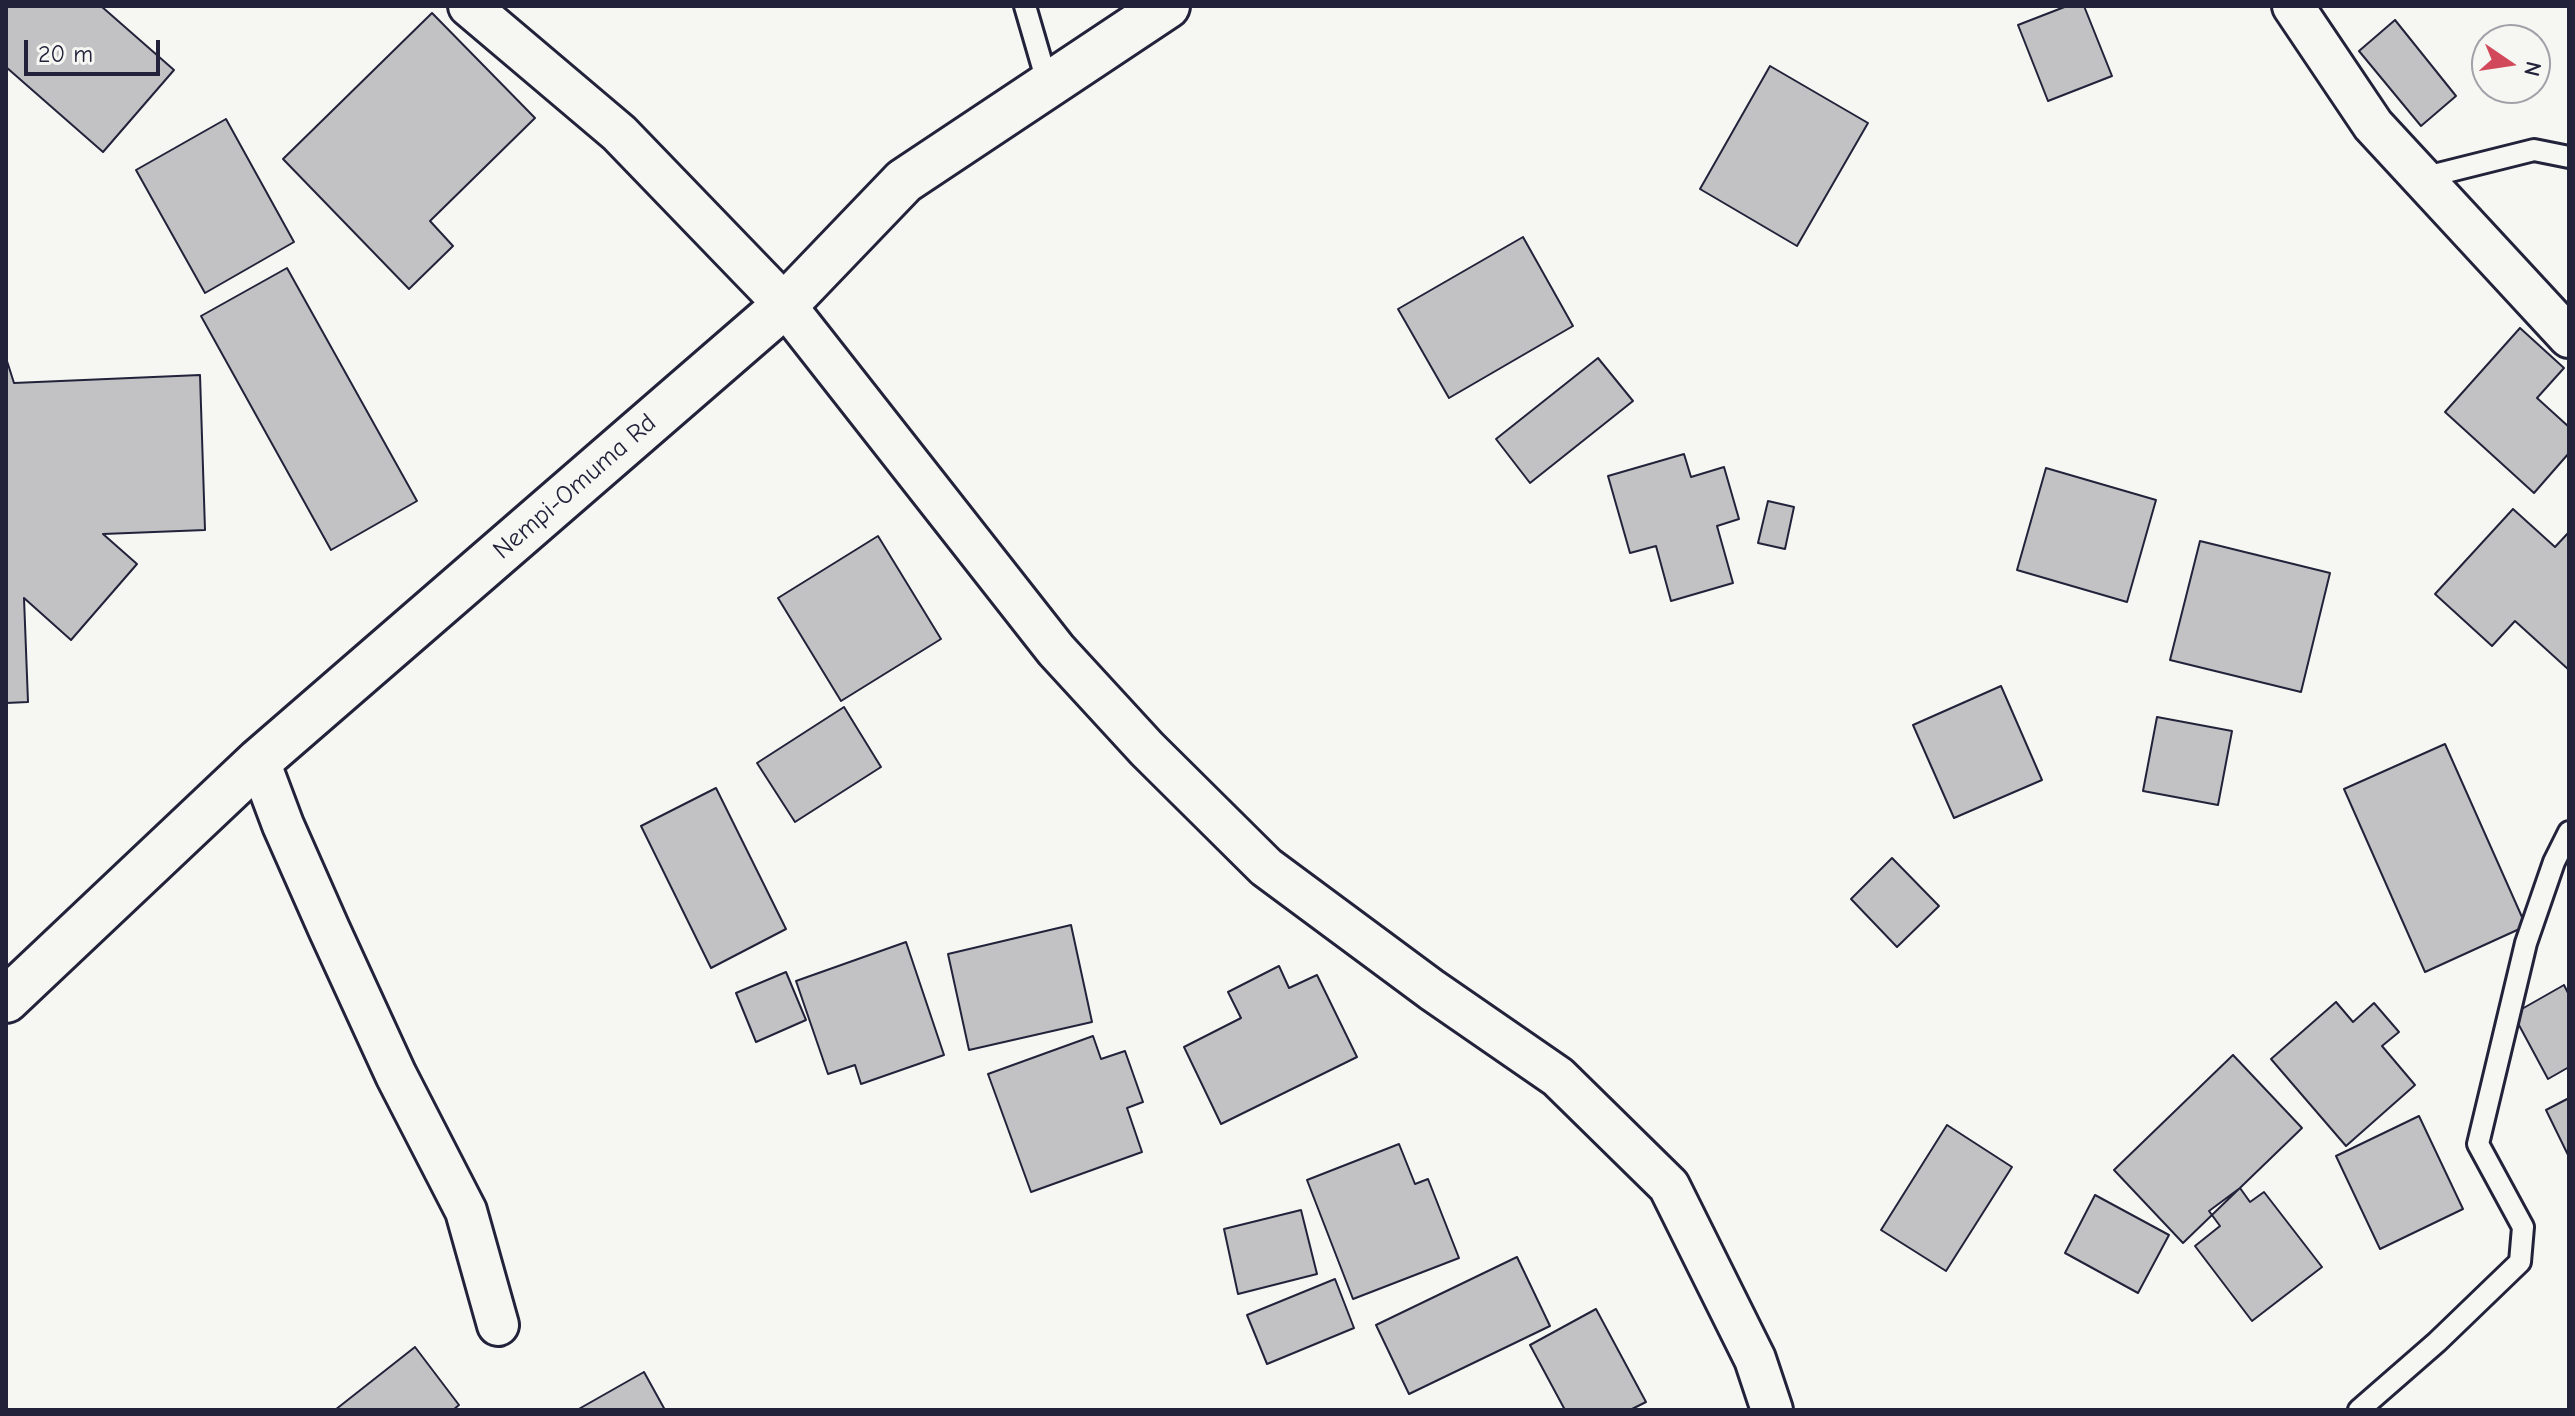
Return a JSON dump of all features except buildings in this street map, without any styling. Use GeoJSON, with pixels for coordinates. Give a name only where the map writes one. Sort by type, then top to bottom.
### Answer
{"type":"FeatureCollection","features":[{"type":"Feature","properties":{"kind":"street"},"geometry":{"type":"LineString","coordinates":[[469,6],[619,133],[785,305],[1056,650],[1147,749],[1266,867],[1432,990],[1558,1077],[1669,1186],[1755,1359],[1772,1410]]}},
{"type":"Feature","properties":{"kind":"street","name":"Nempi-Omuma Rd"},"geometry":{"type":"LineString","coordinates":[[6,1000],[259,761],[785,305],[904,181],[1167,6]]}},
{"type":"Feature","properties":{"kind":"street"},"geometry":{"type":"LineString","coordinates":[[2293,6],[2373,125],[2569,337]]}},
{"type":"Feature","properties":{"kind":"street"},"geometry":{"type":"LineString","coordinates":[[259,761],[283,825],[396,1075],[466,1211],[498,1325]]}},
{"type":"Feature","properties":{"kind":"lane"},"geometry":{"type":"LineString","coordinates":[[1025,6],[1048,85]]}},
{"type":"Feature","properties":{"kind":"lane"},"geometry":{"type":"LineString","coordinates":[[2422,178],[2534,150],[2569,157]]}},
{"type":"Feature","properties":{"kind":"lane"},"geometry":{"type":"LineString","coordinates":[[2359,1410],[2437,1342],[2520,1262],[2523,1227],[2478,1144],[2526,943],[2554,862],[2569,832]]}}]}
